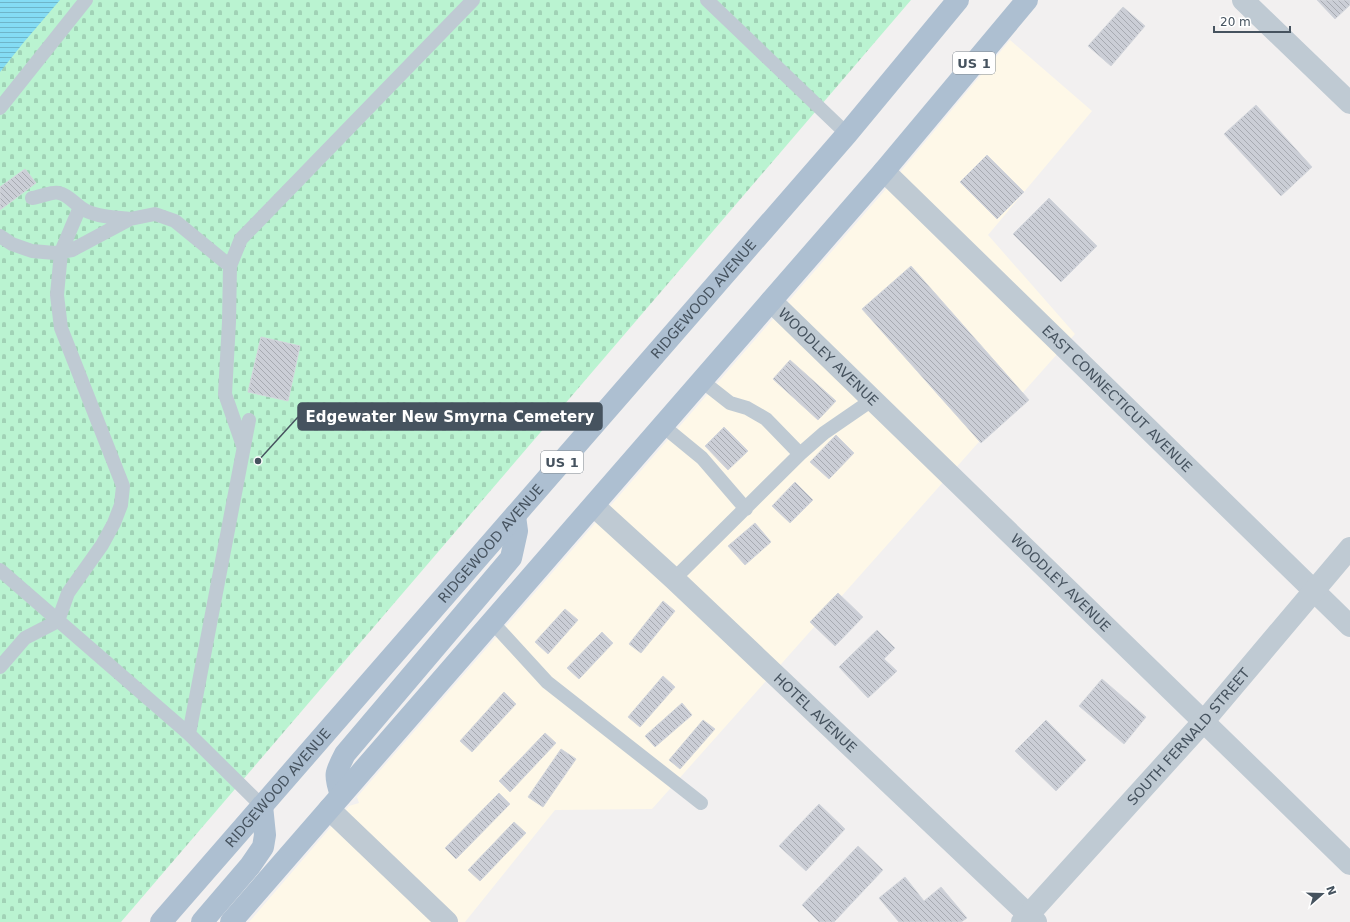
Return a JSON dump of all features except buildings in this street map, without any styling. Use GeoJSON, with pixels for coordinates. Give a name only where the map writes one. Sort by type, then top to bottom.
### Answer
{"type":"FeatureCollection","features":[{"type":"Feature","properties":{"kind":"main road","name":"RIDGEWOOD AVENUE"},"geometry":{"type":"LineString","coordinates":[[161,922],[847,134],[958,0]]}},
{"type":"Feature","properties":{"kind":"main road","name":"US 1"},"geometry":{"type":"LineString","coordinates":[[231,922],[884,171],[1026,0]]}},
{"type":"Feature","properties":{"kind":"main road"},"geometry":{"type":"LineString","coordinates":[[335,802],[338,768],[345,754],[511,558],[517,531],[515,516]]}},
{"type":"Feature","properties":{"kind":"main road"},"geometry":{"type":"LineString","coordinates":[[202,922],[250,866],[263,847],[265,835],[262,806]]}},
{"type":"Feature","properties":{"kind":"street"},"geometry":{"type":"LineString","coordinates":[[1243,0],[1350,102]]}},
{"type":"Feature","properties":{"kind":"street","name":"EAST CONNECTICUT AVENUE"},"geometry":{"type":"LineString","coordinates":[[884,171],[1350,626]]}},
{"type":"Feature","properties":{"kind":"street","name":"WOODLEY AVENUE"},"geometry":{"type":"LineString","coordinates":[[771,301],[1350,864]]}},
{"type":"Feature","properties":{"kind":"street","name":"HOTEL AVENUE"},"geometry":{"type":"LineString","coordinates":[[594,506],[674,579],[1029,919]]}},
{"type":"Feature","properties":{"kind":"street","name":"SOUTH FERNALD STREET"},"geometry":{"type":"LineString","coordinates":[[1029,919],[1204,721],[1350,548]]}},
{"type":"Feature","properties":{"kind":"street"},"geometry":{"type":"LineString","coordinates":[[335,802],[447,922]]}},
{"type":"Feature","properties":{"kind":"lane"},"geometry":{"type":"LineString","coordinates":[[0,108],[86,0]]}},
{"type":"Feature","properties":{"kind":"lane"},"geometry":{"type":"LineString","coordinates":[[707,0],[847,134]]}},
{"type":"Feature","properties":{"kind":"lane"},"geometry":{"type":"LineString","coordinates":[[244,446],[225,394],[230,266],[241,239],[466,2]]}},
{"type":"Feature","properties":{"kind":"lane"},"geometry":{"type":"LineString","coordinates":[[32,198],[58,192],[71,198],[80,207],[104,216],[130,219]]}},
{"type":"Feature","properties":{"kind":"lane"},"geometry":{"type":"LineString","coordinates":[[0,667],[25,638],[58,621],[68,593],[102,545],[114,523],[121,505],[123,486],[61,328],[57,295],[61,252],[80,207]]}},
{"type":"Feature","properties":{"kind":"lane"},"geometry":{"type":"LineString","coordinates":[[0,236],[12,244],[32,252],[55,253],[72,250],[130,219],[155,214],[175,221],[230,266]]}},
{"type":"Feature","properties":{"kind":"lane"},"geometry":{"type":"LineString","coordinates":[[702,381],[730,403],[747,408],[766,419],[800,454]]}},
{"type":"Feature","properties":{"kind":"lane"},"geometry":{"type":"LineString","coordinates":[[674,579],[800,454],[824,433],[872,400]]}},
{"type":"Feature","properties":{"kind":"lane"},"geometry":{"type":"LineString","coordinates":[[189,734],[249,420]]}},
{"type":"Feature","properties":{"kind":"lane"},"geometry":{"type":"LineString","coordinates":[[663,426],[702,458],[746,508]]}},
{"type":"Feature","properties":{"kind":"lane"},"geometry":{"type":"LineString","coordinates":[[0,570],[189,734],[262,806]]}},
{"type":"Feature","properties":{"kind":"lane"},"geometry":{"type":"LineString","coordinates":[[492,622],[547,682],[700,803]]}},
{"type":"Feature","properties":{"kind":"shaded area"},"geometry":{"type":"Polygon","coordinates":[[[1010,40],[1092,111],[988,235],[1075,334],[652,809],[555,810],[465,922],[249,922],[349,806],[359,803],[357,797],[886,189],[1010,40]]]}},
{"type":"Feature","properties":{"kind":"green space"},"geometry":{"type":"Polygon","coordinates":[[[0,0],[911,0],[121,922],[0,922],[0,0]]]}},
{"type":"Feature","properties":{"kind":"water"},"geometry":{"type":"Polygon","coordinates":[[[0,0],[60,0],[0,72],[0,0]]]}},
{"type":"Feature","properties":{"kind":"place","name":"Edgewater New Smyrna Cemetery"},"geometry":{"type":"Point","coordinates":[258,461]}}]}
